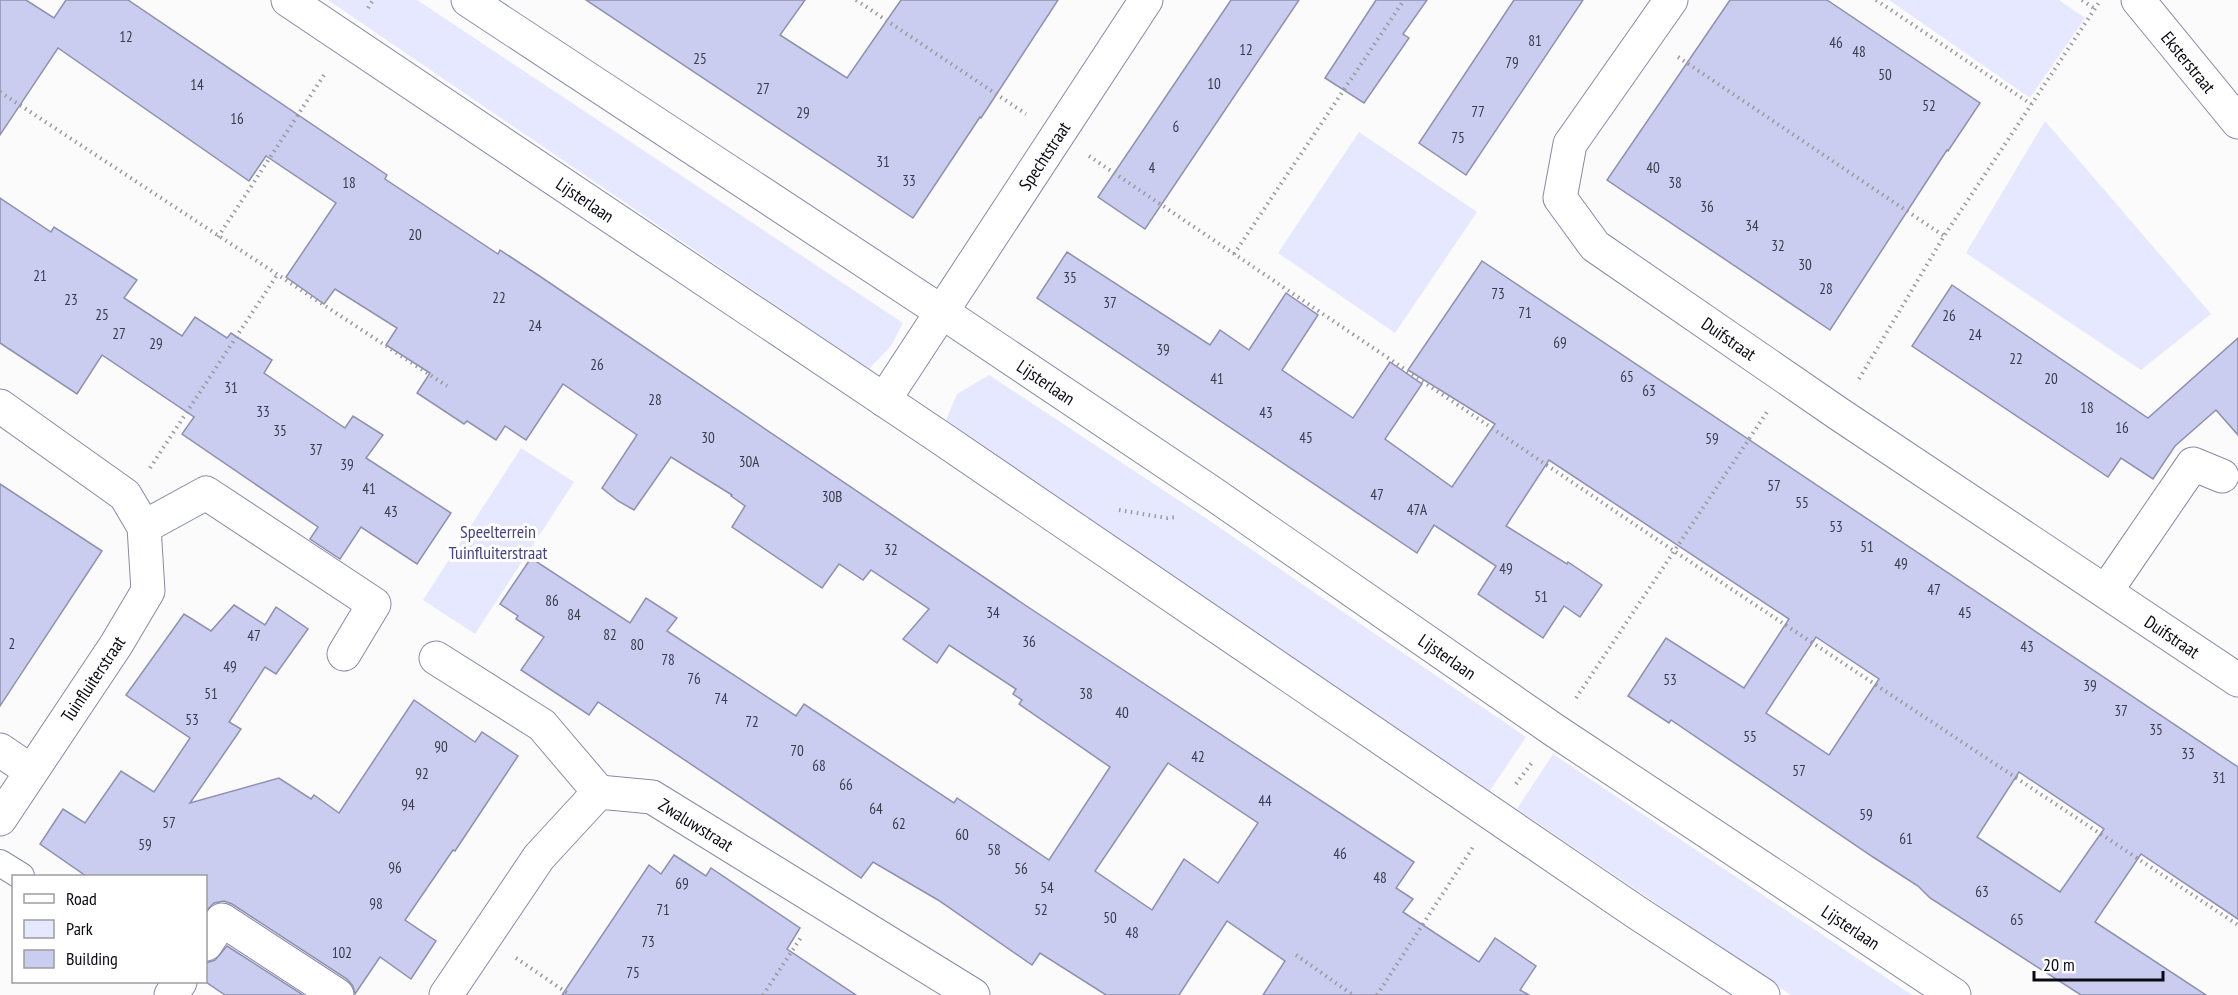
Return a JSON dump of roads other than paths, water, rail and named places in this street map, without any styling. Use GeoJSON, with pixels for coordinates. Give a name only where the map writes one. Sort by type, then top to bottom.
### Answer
{"type":"FeatureCollection","features":[{"type":"Feature","properties":{"kind":"street","name":"Lijsterlaan"},"geometry":{"type":"LineString","coordinates":[[288,0],[884,400],[1494,816],[1763,995]]}},
{"type":"Feature","properties":{"kind":"street","name":"Lijsterlaan"},"geometry":{"type":"LineString","coordinates":[[468,0],[942,312],[1212,493],[1554,730],[1954,995]]}},
{"type":"Feature","properties":{"kind":"street","name":"Spechtstraat"},"geometry":{"type":"LineString","coordinates":[[942,312],[1146,0]]}},
{"type":"Feature","properties":{"kind":"street","name":"Duifstraat"},"geometry":{"type":"LineString","coordinates":[[1671,0],[1570,144],[1560,198],[1595,246],[1839,414],[2238,680]]}},
{"type":"Feature","properties":{"kind":"street","name":"Eksterstraat"},"geometry":{"type":"LineString","coordinates":[[2138,0],[2238,123]]}},
{"type":"Feature","properties":{"kind":"street"},"geometry":{"type":"LineString","coordinates":[[884,400],[942,312]]}},
{"type":"Feature","properties":{"kind":"street","name":"Tuinfluiterstraat"},"geometry":{"type":"LineString","coordinates":[[0,406],[125,495],[144,527],[148,591],[116,645],[0,819]]}},
{"type":"Feature","properties":{"kind":"street"},"geometry":{"type":"LineString","coordinates":[[2106,591],[2193,464],[2222,476]]}},
{"type":"Feature","properties":{"kind":"street"},"geometry":{"type":"LineString","coordinates":[[144,527],[206,493],[374,604],[344,654]]}},
{"type":"Feature","properties":{"kind":"street"},"geometry":{"type":"LineString","coordinates":[[436,658],[542,725],[599,792],[539,857],[446,995]]}},
{"type":"Feature","properties":{"kind":"street"},"geometry":{"type":"LineString","coordinates":[[0,750],[31,771]]}},
{"type":"Feature","properties":{"kind":"street","name":"Zwaluwstraat"},"geometry":{"type":"LineString","coordinates":[[599,792],[652,796],[973,995]]}},
{"type":"Feature","properties":{"kind":"street"},"geometry":{"type":"LineString","coordinates":[[207,942],[222,920],[337,995]]}},
{"type":"Feature","properties":{"kind":"lane"},"geometry":{"type":"LineString","coordinates":[[0,863],[19,875]]}},
{"type":"Feature","properties":{"kind":"park label","name":"Speelterrein Tuinfluiterstraat"},"geometry":{"type":"Point","coordinates":[498,541]}}]}
